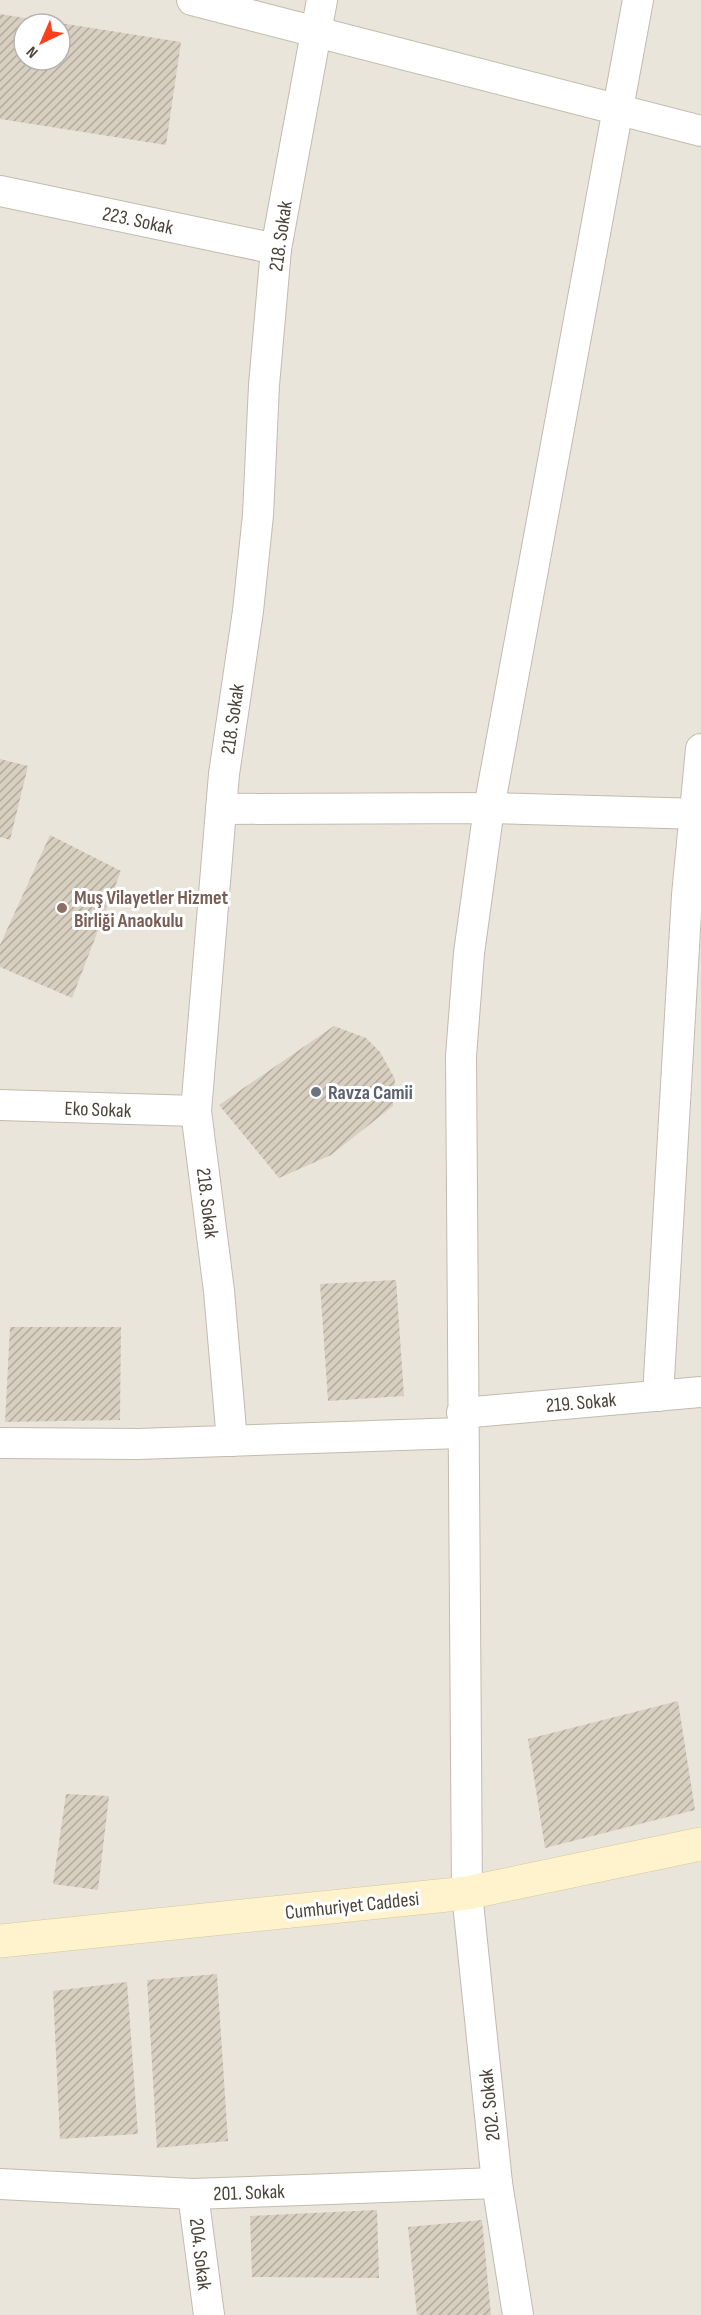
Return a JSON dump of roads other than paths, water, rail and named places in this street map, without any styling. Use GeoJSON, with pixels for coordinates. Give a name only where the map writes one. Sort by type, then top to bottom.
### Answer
{"type":"FeatureCollection","features":[{"type":"Feature","properties":{"kind":"street"},"geometry":{"type":"LineString","coordinates":[[192,0],[701,131]]}},
{"type":"Feature","properties":{"kind":"street","name":"218. Sokak"},"geometry":{"type":"LineString","coordinates":[[232,1441],[219,1291],[196,1111],[221,809],[257,525],[264,385],[276,249],[322,0]]}},
{"type":"Feature","properties":{"kind":"street","name":"202. Sokak"},"geometry":{"type":"LineString","coordinates":[[518,2315],[497,2183],[467,1893],[460,1056],[469,953],[489,808],[638,0]]}},
{"type":"Feature","properties":{"kind":"street","name":"223. Sokak"},"geometry":{"type":"LineString","coordinates":[[0,191],[276,249]]}},
{"type":"Feature","properties":{"kind":"street"},"geometry":{"type":"LineString","coordinates":[[658,1396],[687,895],[698,814],[701,749]]}},
{"type":"Feature","properties":{"kind":"street"},"geometry":{"type":"LineString","coordinates":[[221,809],[489,808],[698,814]]}},
{"type":"Feature","properties":{"kind":"street","name":"Eko Sokak"},"geometry":{"type":"LineString","coordinates":[[0,1105],[196,1111]]}},
{"type":"Feature","properties":{"kind":"street","name":"219. Sokak"},"geometry":{"type":"LineString","coordinates":[[0,1443],[138,1444],[232,1441],[462,1423],[701,1392]]}},
{"type":"Feature","properties":{"kind":"street","name":"Cumhuriyet Caddesi"},"geometry":{"type":"LineString","coordinates":[[0,1941],[467,1893],[701,1844]]}},
{"type":"Feature","properties":{"kind":"street","name":"201. Sokak"},"geometry":{"type":"LineString","coordinates":[[0,2184],[193,2194],[497,2183]]}},
{"type":"Feature","properties":{"kind":"street","name":"204. Sokak"},"geometry":{"type":"LineString","coordinates":[[193,2194],[208,2315]]}},
{"type":"Feature","properties":{"kind":"place","name":"Muş Vilayetler Hizmet Birliği Anaokulu"},"geometry":{"type":"Point","coordinates":[62,908]}},
{"type":"Feature","properties":{"kind":"place","name":"Ravza Camii"},"geometry":{"type":"Point","coordinates":[316,1092]}}]}
